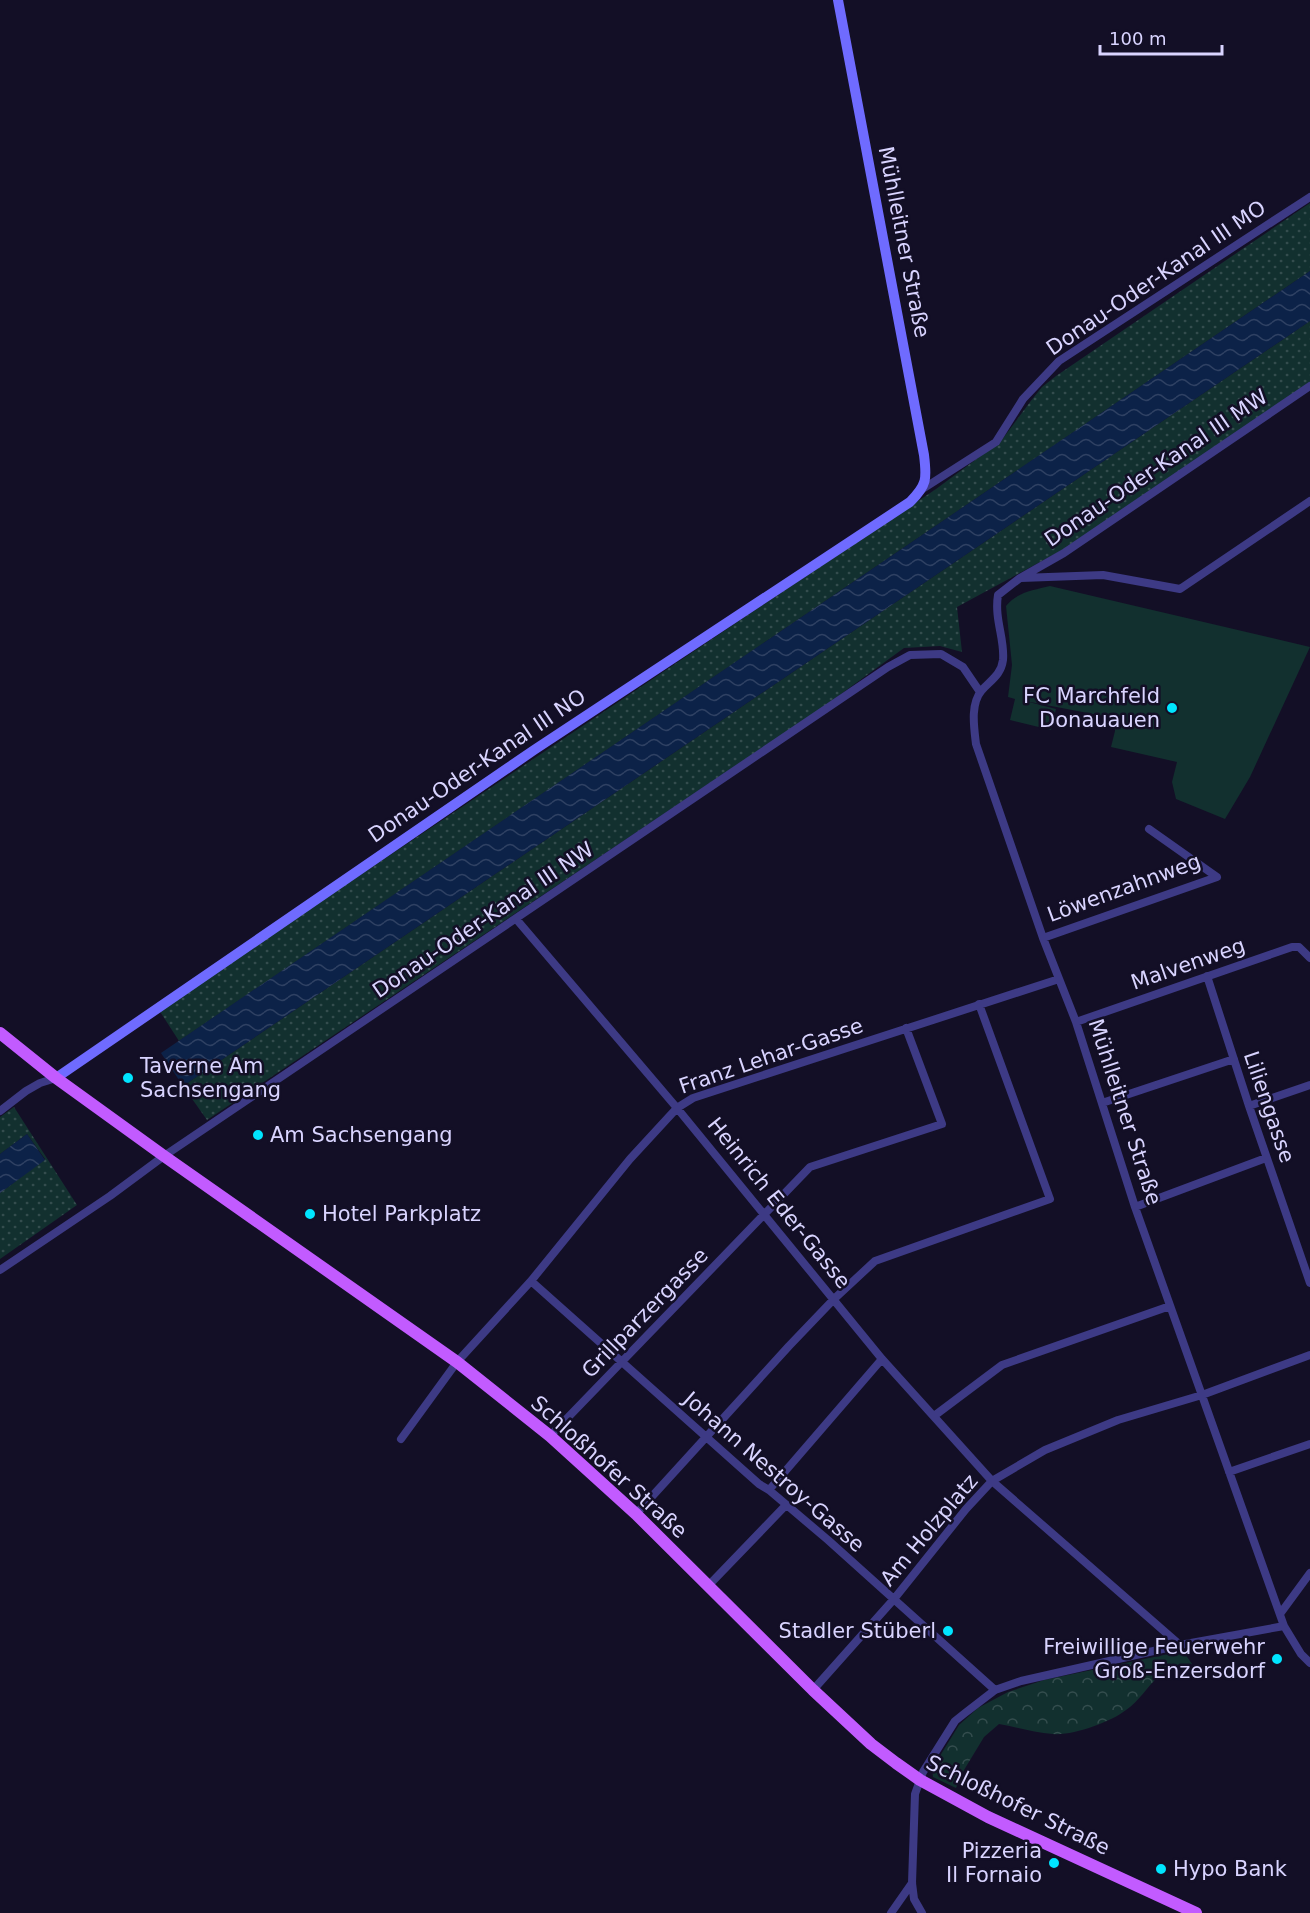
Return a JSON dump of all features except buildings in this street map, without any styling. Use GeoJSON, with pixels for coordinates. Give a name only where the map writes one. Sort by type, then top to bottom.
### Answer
{"type":"FeatureCollection","features":[{"type":"Feature","properties":{"kind":"main road","name":"Schloßhofer Straße"},"geometry":{"type":"LineString","coordinates":[[0,1033],[56,1078],[164,1156],[457,1362],[550,1436],[636,1514],[813,1690],[871,1744],[920,1780],[988,1817],[1196,1913]]}},
{"type":"Feature","properties":{"kind":"street","name":"Mühlleitner Straße"},"geometry":{"type":"LineString","coordinates":[[838,0],[924,455],[926,474],[921,490]]}},
{"type":"Feature","properties":{"kind":"street","name":"Donau-Oder-Kanal III MO"},"geometry":{"type":"LineString","coordinates":[[921,490],[996,442],[1023,399],[1059,361],[1310,197]]}},
{"type":"Feature","properties":{"kind":"street","name":"Donau-Oder-Kanal III MW"},"geometry":{"type":"LineString","coordinates":[[1020,578],[1065,552],[1310,386]]}},
{"type":"Feature","properties":{"kind":"street","name":"Donau-Oder-Kanal III NO"},"geometry":{"type":"LineString","coordinates":[[56,1078],[534,750],[910,502],[921,490]]}},
{"type":"Feature","properties":{"kind":"street"},"geometry":{"type":"LineString","coordinates":[[1020,578],[1103,575],[1180,589],[1310,501]]}},
{"type":"Feature","properties":{"kind":"street","name":"Mühlleitner Straße"},"geometry":{"type":"LineString","coordinates":[[1020,578],[998,595],[996,607],[1003,660],[997,677],[980,692],[972,717],[976,744],[1043,938],[1076,1022],[1135,1207],[1284,1626],[1300,1654],[1310,1663]]}},
{"type":"Feature","properties":{"kind":"street","name":"Donau-Oder-Kanal III NW"},"geometry":{"type":"LineString","coordinates":[[0,1270],[110,1196],[164,1156],[517,920],[888,667],[910,655],[941,654],[963,667],[980,692]]}},
{"type":"Feature","properties":{"kind":"street","name":"Löwenzahnweg"},"geometry":{"type":"LineString","coordinates":[[1043,938],[1217,877],[1149,829]]}},
{"type":"Feature","properties":{"kind":"street","name":"Heinrich Eder-Gasse"},"geometry":{"type":"LineString","coordinates":[[517,920],[677,1108],[882,1359],[992,1481],[1180,1646]]}},
{"type":"Feature","properties":{"kind":"street","name":"Malvenweg"},"geometry":{"type":"LineString","coordinates":[[1076,1022],[1292,947],[1299,947],[1310,958]]}},
{"type":"Feature","properties":{"kind":"street","name":"Liliengasse"},"geometry":{"type":"LineString","coordinates":[[1207,976],[1266,1158],[1310,1283]]}},
{"type":"Feature","properties":{"kind":"street","name":"Franz Lehar-Gasse"},"geometry":{"type":"LineString","coordinates":[[401,1439],[457,1362],[531,1281],[630,1159],[677,1108],[693,1098],[1059,979]]}},
{"type":"Feature","properties":{"kind":"street"},"geometry":{"type":"LineString","coordinates":[[636,1514],[834,1299],[874,1261],[1050,1199],[979,1004]]}},
{"type":"Feature","properties":{"kind":"street","name":"Grillparzergasse"},"geometry":{"type":"LineString","coordinates":[[550,1436],[810,1167],[942,1124],[906,1028]]}},
{"type":"Feature","properties":{"kind":"street"},"geometry":{"type":"LineString","coordinates":[[1102,1103],[1233,1059]]}},
{"type":"Feature","properties":{"kind":"street"},"geometry":{"type":"LineString","coordinates":[[0,1111],[26,1091],[56,1078]]}},
{"type":"Feature","properties":{"kind":"street"},"geometry":{"type":"LineString","coordinates":[[1249,1106],[1310,1085]]}},
{"type":"Feature","properties":{"kind":"street"},"geometry":{"type":"LineString","coordinates":[[1135,1207],[1266,1158]]}},
{"type":"Feature","properties":{"kind":"street","name":"Johann Nestroy-Gasse"},"geometry":{"type":"LineString","coordinates":[[531,1281],[706,1438],[769,1490],[995,1690]]}},
{"type":"Feature","properties":{"kind":"street"},"geometry":{"type":"LineString","coordinates":[[933,1416],[1002,1365],[1170,1306]]}},
{"type":"Feature","properties":{"kind":"street","name":"Am Holzplatz"},"geometry":{"type":"LineString","coordinates":[[813,1690],[894,1599],[966,1509],[992,1481],[1045,1450],[1118,1420],[1202,1395],[1310,1355]]}},
{"type":"Feature","properties":{"kind":"street"},"geometry":{"type":"LineString","coordinates":[[769,1490],[882,1359]]}},
{"type":"Feature","properties":{"kind":"street"},"geometry":{"type":"LineString","coordinates":[[1229,1472],[1310,1444]]}},
{"type":"Feature","properties":{"kind":"street"},"geometry":{"type":"LineString","coordinates":[[709,1585],[786,1505]]}},
{"type":"Feature","properties":{"kind":"street"},"geometry":{"type":"LineString","coordinates":[[1280,1614],[1310,1573]]}},
{"type":"Feature","properties":{"kind":"street"},"geometry":{"type":"LineString","coordinates":[[922,1913],[914,1899],[912,1883],[915,1794],[920,1780],[955,1721],[995,1690],[1021,1681],[1284,1626]]}},
{"type":"Feature","properties":{"kind":"street"},"geometry":{"type":"LineString","coordinates":[[891,1913],[912,1883]]}},
{"type":"Feature","properties":{"kind":"green space"},"geometry":{"type":"Polygon","coordinates":[[[1310,203],[1310,271],[179,1041],[159,1010],[936,489],[1001,441],[1042,387],[1056,376],[1310,203]]]}},
{"type":"Feature","properties":{"kind":"green space"},"geometry":{"type":"Polygon","coordinates":[[[1310,321],[1310,383],[1064,549],[957,607],[962,652],[940,646],[904,648],[819,710],[207,1120],[183,1086],[1310,321]]]}},
{"type":"Feature","properties":{"kind":"green space","name":"FC Marchfeld Donauauen"},"geometry":{"type":"Polygon","coordinates":[[[1050,586],[1310,647],[1250,777],[1225,819],[1176,799],[1172,782],[1177,762],[1111,747],[1115,731],[1114,718],[1025,701],[1056,709],[1051,730],[1010,720],[1015,699],[1008,697],[1012,665],[1006,606],[1010,601],[1032,590],[1050,586]]]}},
{"type":"Feature","properties":{"kind":"green space"},"geometry":{"type":"Polygon","coordinates":[[[14,1107],[77,1205],[0,1259],[0,1193],[45,1159],[27,1134],[0,1154],[0,1117],[14,1107]]]}},
{"type":"Feature","properties":{"kind":"green space"},"geometry":{"type":"Polygon","coordinates":[[[1183,1651],[1192,1664],[1162,1674],[1119,1715],[1091,1727],[1061,1734],[999,1724],[984,1737],[956,1788],[933,1777],[932,1769],[959,1725],[978,1708],[1008,1692],[1044,1680],[1183,1651]]]}},
{"type":"Feature","properties":{"kind":"water"},"geometry":{"type":"Polygon","coordinates":[[[1310,271],[1310,321],[183,1086],[161,1053],[1310,271]]]}},
{"type":"Feature","properties":{"kind":"water"},"geometry":{"type":"Polygon","coordinates":[[[27,1134],[45,1160],[0,1193],[0,1154],[27,1134]]]}},
{"type":"Feature","properties":{"kind":"place","name":"FC Marchfeld Donauauen"},"geometry":{"type":"Point","coordinates":[1172,708]}},
{"type":"Feature","properties":{"kind":"place","name":"Taverne Am Sachsengang"},"geometry":{"type":"Point","coordinates":[128,1078]}},
{"type":"Feature","properties":{"kind":"place","name":"Am Sachsengang"},"geometry":{"type":"Point","coordinates":[258,1135]}},
{"type":"Feature","properties":{"kind":"place","name":"Hotel Parkplatz"},"geometry":{"type":"Point","coordinates":[310,1214]}},
{"type":"Feature","properties":{"kind":"place","name":"Stadler Stüberl"},"geometry":{"type":"Point","coordinates":[948,1631]}},
{"type":"Feature","properties":{"kind":"place","name":"Freiwillige Feuerwehr Groß-Enzersdorf"},"geometry":{"type":"Point","coordinates":[1277,1659]}},
{"type":"Feature","properties":{"kind":"place","name":"Pizzeria Il Fornaio"},"geometry":{"type":"Point","coordinates":[1054,1863]}},
{"type":"Feature","properties":{"kind":"place","name":"Hypo Bank"},"geometry":{"type":"Point","coordinates":[1161,1869]}}]}
